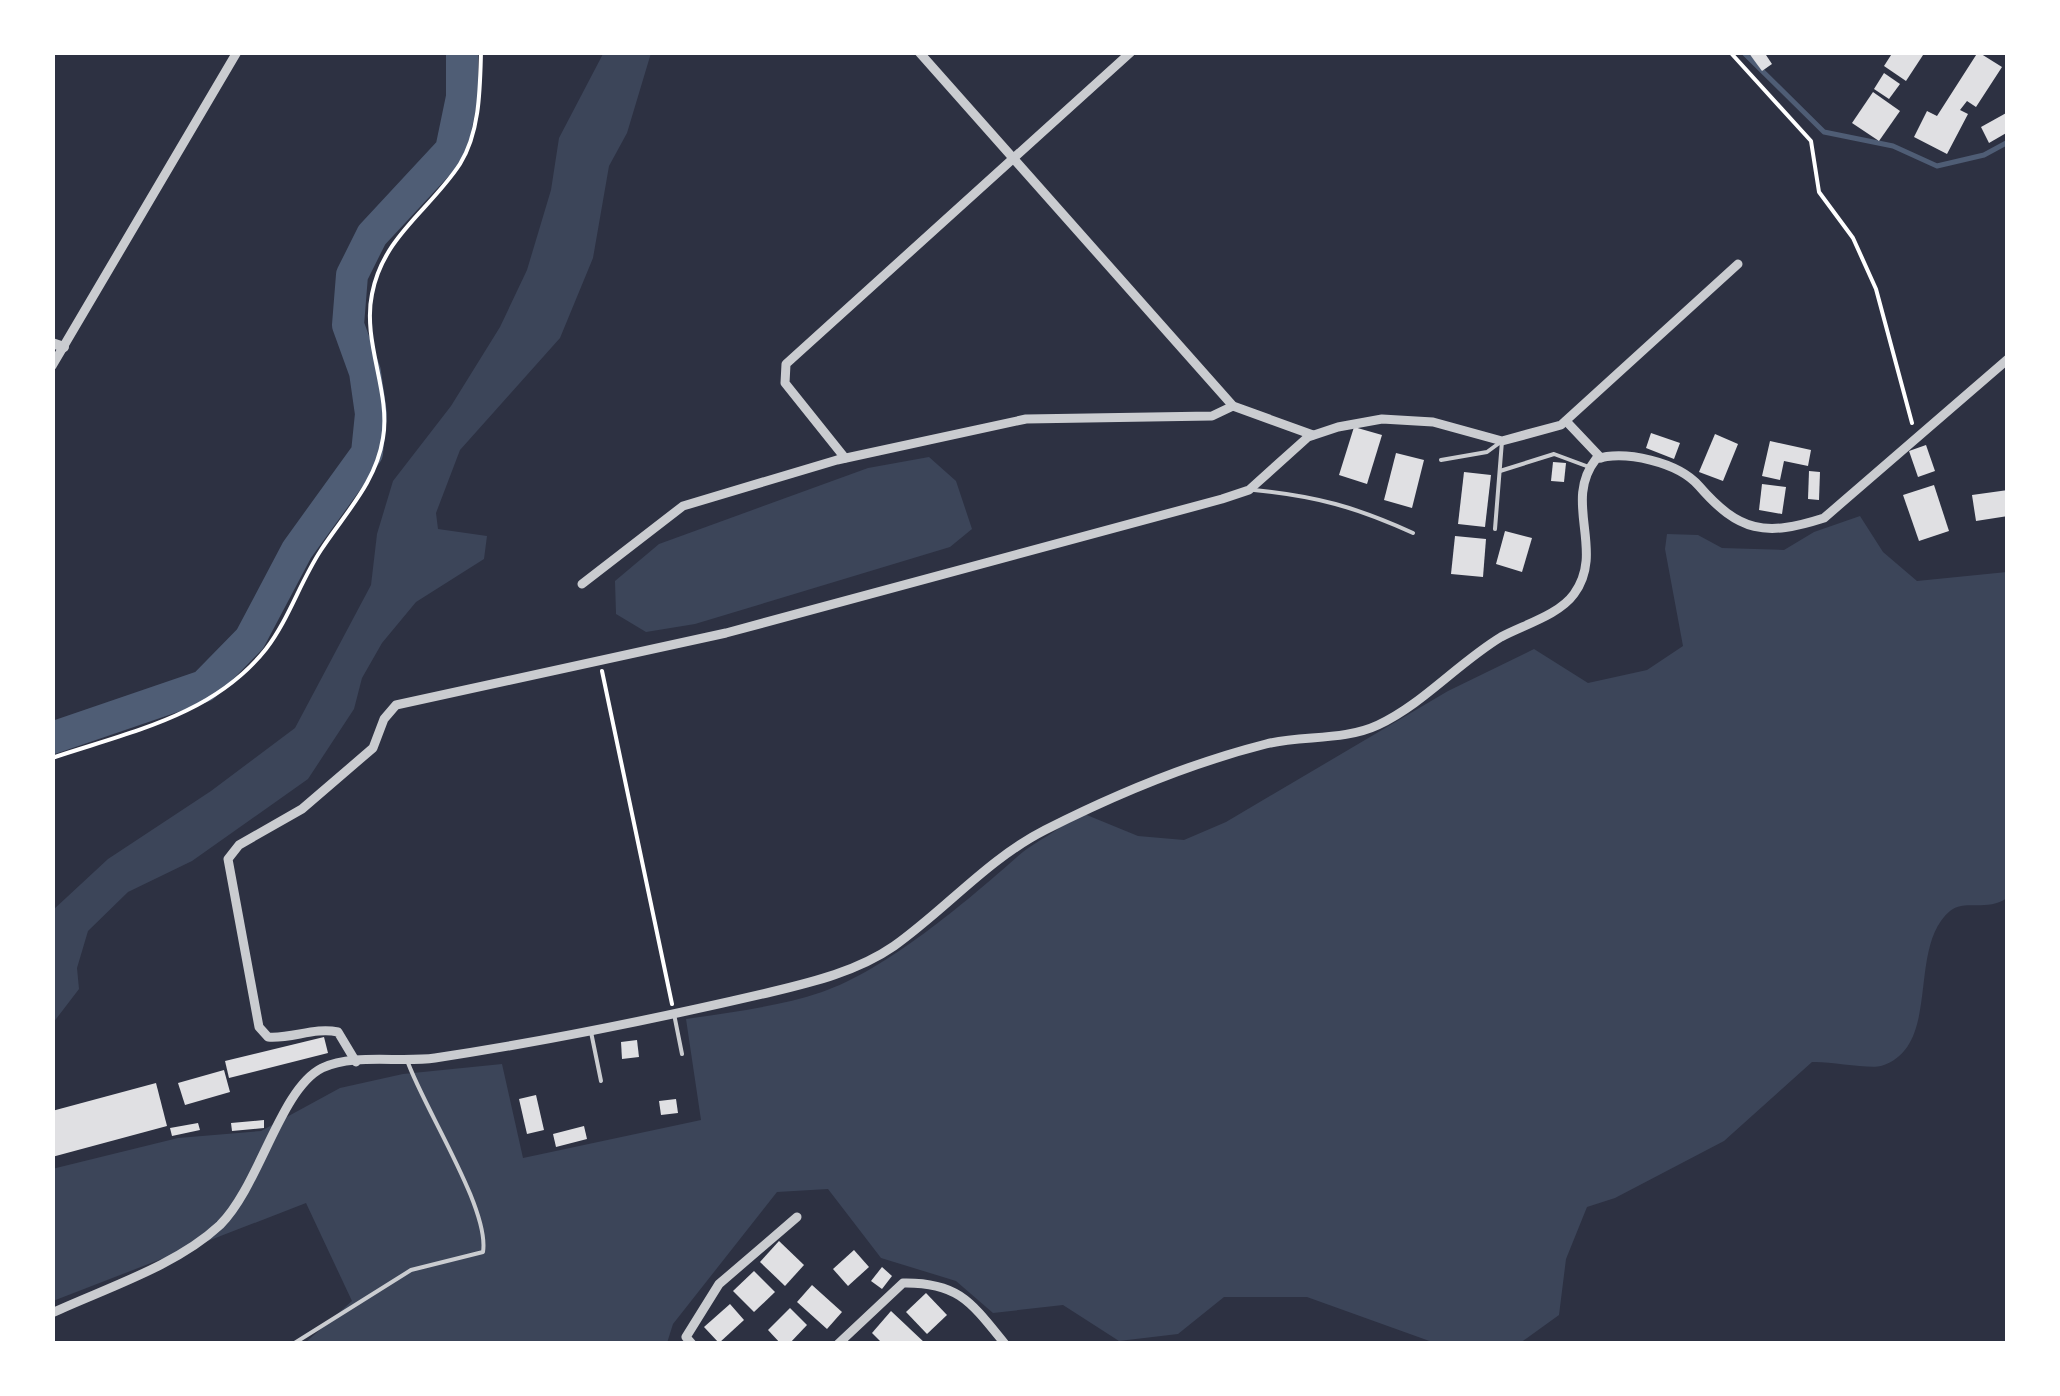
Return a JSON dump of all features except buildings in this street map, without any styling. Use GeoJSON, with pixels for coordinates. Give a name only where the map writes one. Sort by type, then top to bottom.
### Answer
{"type":"FeatureCollection","features":[{"type":"Feature","properties":{"kind":"street"},"geometry":{"type":"LineString","coordinates":[[52,366],[58,345],[237,52]]}},
{"type":"Feature","properties":{"kind":"street"},"geometry":{"type":"LineString","coordinates":[[919,52],[1232,406],[1313,435]]}},
{"type":"Feature","properties":{"kind":"street"},"geometry":{"type":"LineString","coordinates":[[845,458],[785,384],[786,364],[1131,52]]}},
{"type":"Feature","properties":{"kind":"street"},"geometry":{"type":"LineString","coordinates":[[356,1062],[338,1032],[306,1031],[276,1038],[268,1037],[260,1027],[228,872],[232,851],[302,810],[373,748],[384,719],[396,705],[726,633],[1249,490],[1313,435],[1382,419],[1433,422],[1502,442],[1566,420],[1738,264]]}},
{"type":"Feature","properties":{"kind":"street"},"geometry":{"type":"LineString","coordinates":[[52,1313],[192,1246],[220,1225],[258,1173],[300,1086],[328,1066],[408,1060],[591,1029],[810,983],[868,960],[894,946],[1027,840],[1134,790],[1242,750],[1294,738],[1352,733],[1392,718],[1463,662],[1574,595],[1587,541],[1579,490],[1589,468],[1601,458],[1628,455],[1674,470],[1698,484],[1717,509],[1771,530],[1824,518],[2008,359]]}},
{"type":"Feature","properties":{"kind":"street"},"geometry":{"type":"LineString","coordinates":[[582,584],[683,506],[845,458],[1026,419],[1212,416],[1232,406]]}},
{"type":"Feature","properties":{"kind":"street"},"geometry":{"type":"LineString","coordinates":[[1566,420],[1601,458]]}},
{"type":"Feature","properties":{"kind":"street"},"geometry":{"type":"LineString","coordinates":[[692,1344],[686,1337],[719,1284],[797,1217]]}},
{"type":"Feature","properties":{"kind":"street"},"geometry":{"type":"LineString","coordinates":[[838,1344],[902,1284],[938,1282],[953,1288],[1005,1344]]}},
{"type":"Feature","properties":{"kind":"lane"},"geometry":{"type":"LineString","coordinates":[[1440,460],[1487,452],[1502,442]]}},
{"type":"Feature","properties":{"kind":"lane"},"geometry":{"type":"LineString","coordinates":[[1494,530],[1502,442]]}},
{"type":"Feature","properties":{"kind":"lane"},"geometry":{"type":"LineString","coordinates":[[1500,471],[1554,454],[1589,468]]}},
{"type":"Feature","properties":{"kind":"lane"},"geometry":{"type":"LineString","coordinates":[[1249,490],[1318,497],[1357,508],[1413,533]]}},
{"type":"Feature","properties":{"kind":"lane"},"geometry":{"type":"LineString","coordinates":[[674,1012],[682,1054]]}},
{"type":"Feature","properties":{"kind":"lane"},"geometry":{"type":"LineString","coordinates":[[591,1029],[601,1081]]}},
{"type":"Feature","properties":{"kind":"lane"},"geometry":{"type":"LineString","coordinates":[[293,1344],[402,1274],[483,1252],[484,1236],[470,1198],[408,1060]]}},
{"type":"Feature","properties":{"kind":"path"},"geometry":{"type":"LineString","coordinates":[[52,758],[198,708],[237,679],[284,622],[301,580],[375,471],[384,434],[370,326],[371,295],[388,249],[462,161],[475,125],[481,52]]}},
{"type":"Feature","properties":{"kind":"path"},"geometry":{"type":"LineString","coordinates":[[1730,52],[1811,140],[1819,192],[1853,238],[1876,289],[1916,437]]}},
{"type":"Feature","properties":{"kind":"path"},"geometry":{"type":"LineString","coordinates":[[600,662],[674,1012]]}},
{"type":"Feature","properties":{"kind":"shaded area"},"geometry":{"type":"Polygon","coordinates":[[[604,52],[651,53],[627,133],[609,166],[593,258],[560,338],[460,450],[436,513],[438,529],[487,536],[484,559],[416,602],[382,643],[362,678],[354,709],[308,779],[192,861],[128,892],[88,931],[77,968],[79,989],[53,1023],[53,910],[108,859],[211,791],[295,728],[371,585],[377,534],[393,481],[451,406],[500,327],[527,270],[551,190],[559,138],[604,52]]]}},
{"type":"Feature","properties":{"kind":"shaded area"},"geometry":{"type":"Polygon","coordinates":[[[929,457],[956,481],[972,529],[950,547],[695,624],[646,632],[616,614],[615,581],[659,544],[868,468],[929,457]]]}},
{"type":"Feature","properties":{"kind":"shaded area"},"geometry":{"type":"Polygon","coordinates":[[[1860,516],[1883,552],[1917,581],[2007,572],[2007,898],[1992,904],[1956,908],[1937,928],[1929,948],[1912,1039],[1900,1055],[1875,1067],[1812,1062],[1724,1141],[1615,1198],[1587,1207],[1566,1259],[1559,1315],[1520,1343],[1435,1343],[1307,1297],[1224,1297],[1178,1334],[1119,1341],[1063,1305],[993,1313],[956,1281],[881,1258],[828,1189],[777,1192],[673,1324],[667,1343],[305,1343],[352,1301],[306,1203],[53,1301],[52,1169],[178,1138],[261,1131],[340,1088],[403,1074],[502,1064],[523,1158],[701,1120],[686,1019],[788,1002],[847,982],[924,933],[1077,811],[1138,836],[1184,840],[1226,822],[1448,691],[1534,649],[1588,683],[1647,670],[1683,646],[1665,549],[1667,534],[1698,535],[1722,548],[1784,550],[1814,532],[1860,516]]]}},
{"type":"Feature","properties":{"kind":"waterway"},"geometry":{"type":"LineString","coordinates":[[52,738],[204,686],[250,639],[297,550],[367,453],[371,414],[365,372],[348,325],[352,275],[372,235],[451,150],[462,97],[462,52]]}},
{"type":"Feature","properties":{"kind":"waterway"},"geometry":{"type":"LineString","coordinates":[[1743,52],[1824,132],[1893,146],[1937,166],[1984,155],[2008,142]]}}]}
